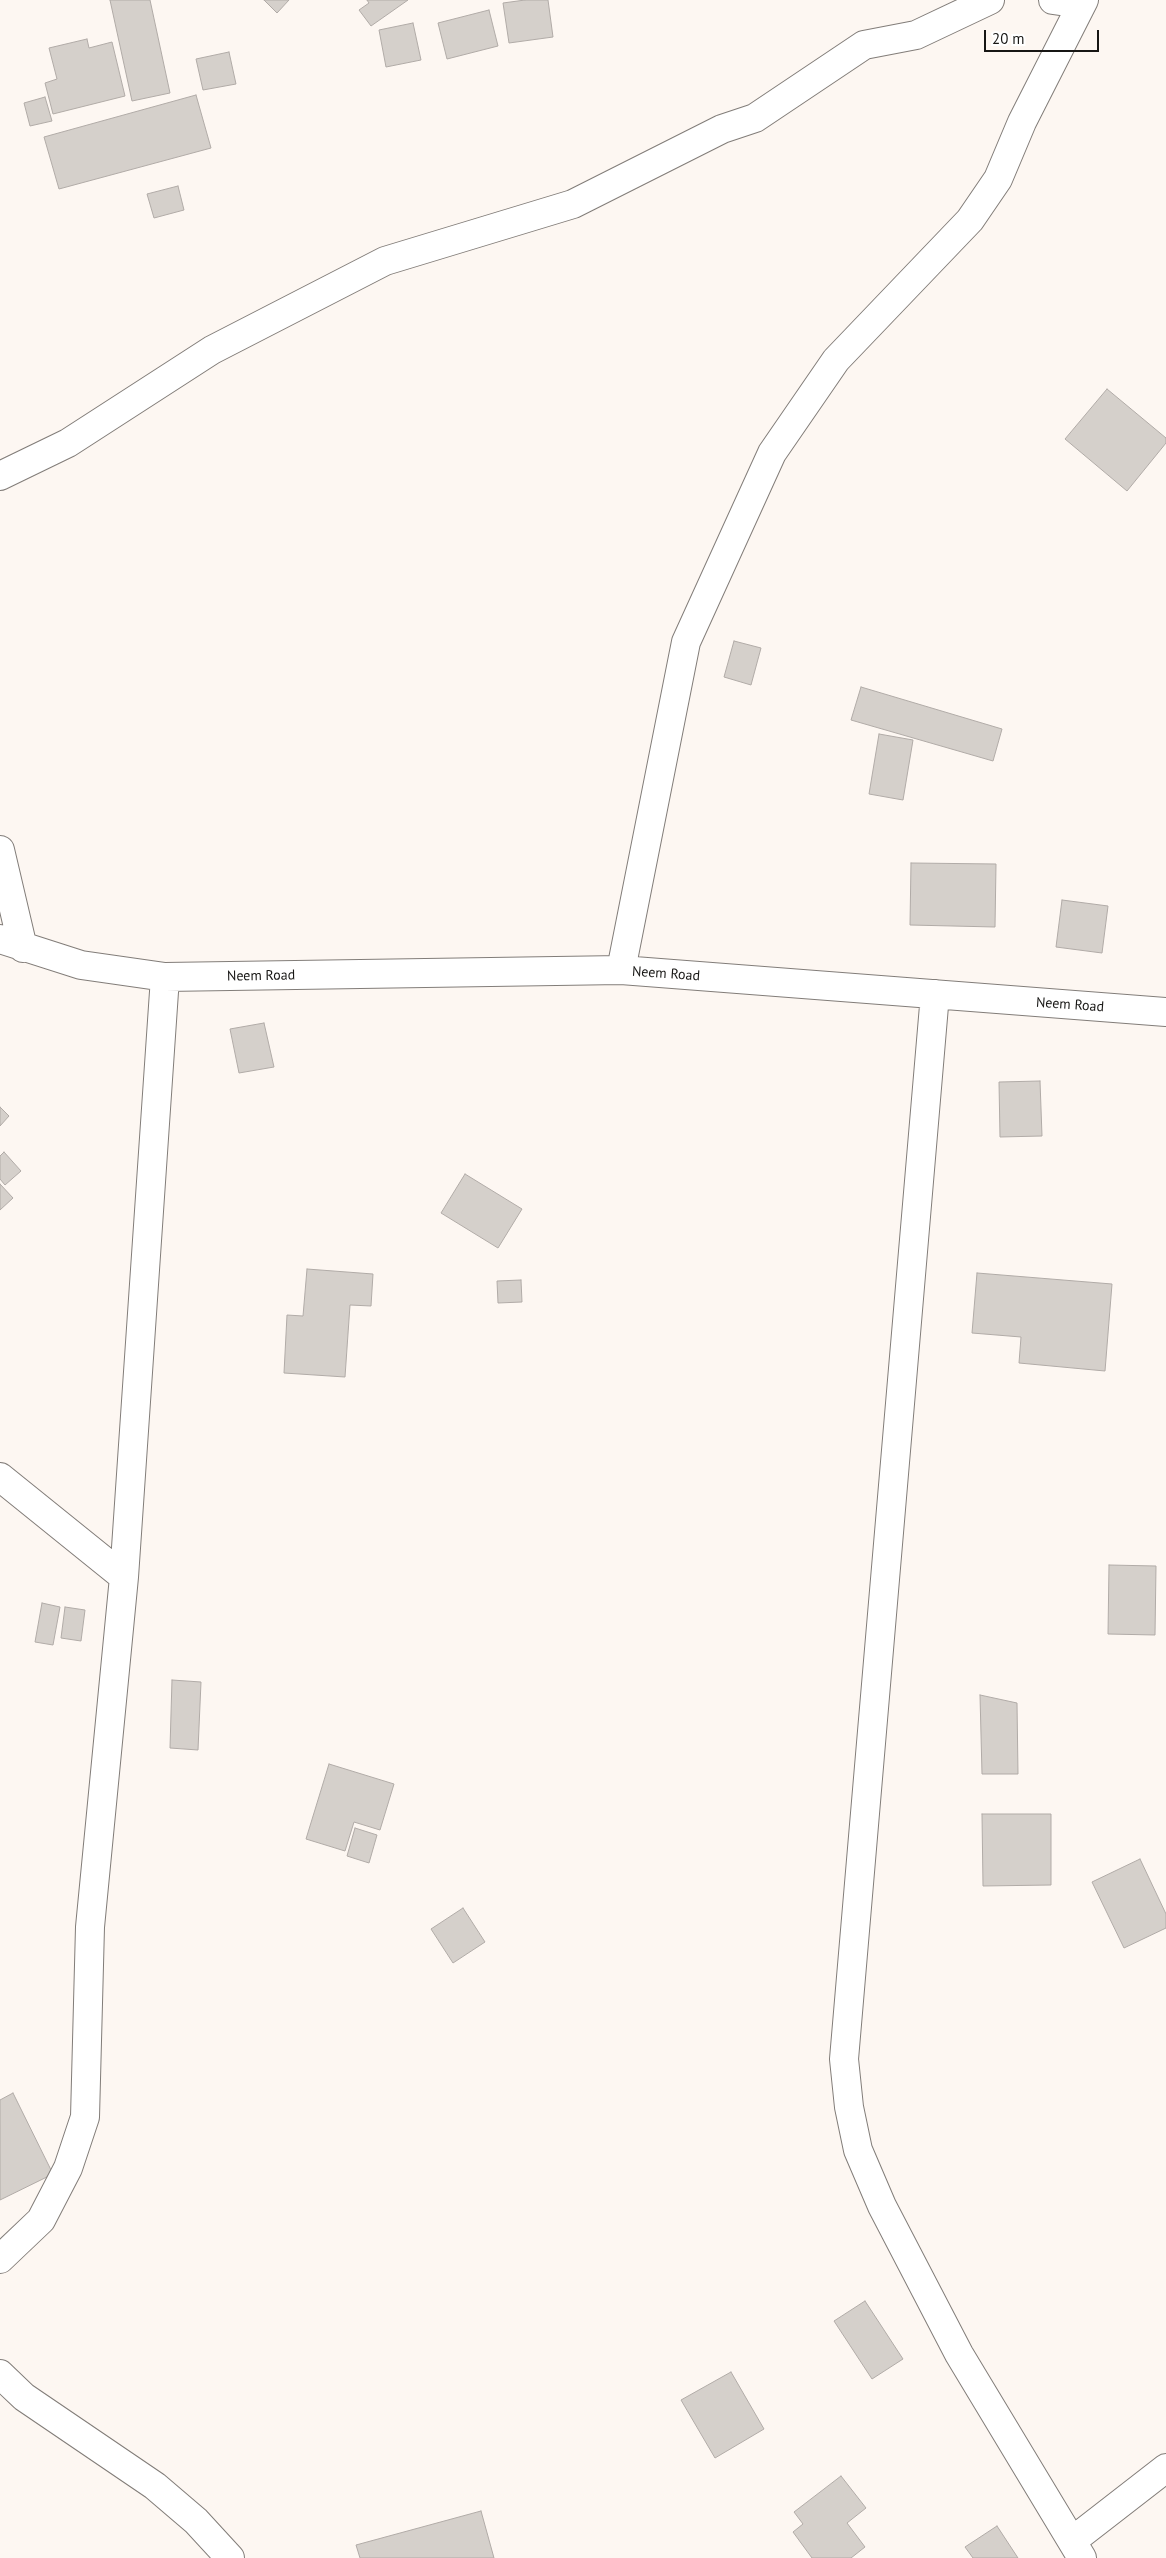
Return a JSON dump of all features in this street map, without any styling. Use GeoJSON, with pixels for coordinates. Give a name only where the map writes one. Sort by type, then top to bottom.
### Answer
{"type":"FeatureCollection","features":[{"type":"Feature","properties":{"kind":"street"},"geometry":{"type":"LineString","coordinates":[[0,476],[68,443],[212,350],[385,261],[573,204],[722,128],[755,118],[864,45],[916,35],[990,0]]}},
{"type":"Feature","properties":{"kind":"street"},"geometry":{"type":"LineString","coordinates":[[621,970],[686,642],[772,452],[836,360],[970,220],[998,179],[1022,122],[1081,1],[1054,0]]}},
{"type":"Feature","properties":{"kind":"street"},"geometry":{"type":"LineString","coordinates":[[0,850],[12,944]]}},
{"type":"Feature","properties":{"kind":"street","name":"Neem Road"},"geometry":{"type":"LineString","coordinates":[[12,944],[81,965],[165,978],[621,970],[1166,1012]]}},
{"type":"Feature","properties":{"kind":"street"},"geometry":{"type":"LineString","coordinates":[[0,2259],[41,2220],[68,2168],[85,2117],[90,1927],[124,1577],[165,978]]}},
{"type":"Feature","properties":{"kind":"street"},"geometry":{"type":"LineString","coordinates":[[935,994],[844,2059],[849,2107],[858,2150],[882,2206],[959,2354],[1077,2549],[1166,2468]]}},
{"type":"Feature","properties":{"kind":"street"},"geometry":{"type":"LineString","coordinates":[[0,1477],[124,1577]]}},
{"type":"Feature","properties":{"kind":"street"},"geometry":{"type":"LineString","coordinates":[[0,2374],[24,2397],[155,2486],[196,2521],[230,2558]]}},
{"type":"Feature","properties":{"kind":"building"},"geometry":{"type":"Polygon","coordinates":[[[110,0],[150,0],[170,93],[132,101],[110,0]]]}},
{"type":"Feature","properties":{"kind":"building"},"geometry":{"type":"Polygon","coordinates":[[[264,0],[289,0],[277,13],[264,0]]]}},
{"type":"Feature","properties":{"kind":"building"},"geometry":{"type":"Polygon","coordinates":[[[367,0],[408,0],[371,26],[359,10],[369,3],[367,0]]]}},
{"type":"Feature","properties":{"kind":"building"},"geometry":{"type":"Polygon","coordinates":[[[525,0],[548,0],[553,37],[509,43],[503,3],[525,0]]]}},
{"type":"Feature","properties":{"kind":"building"},"geometry":{"type":"Polygon","coordinates":[[[489,10],[498,46],[447,59],[438,23],[489,10]]]}},
{"type":"Feature","properties":{"kind":"building"},"geometry":{"type":"Polygon","coordinates":[[[413,23],[421,60],[386,67],[379,30],[413,23]]]}},
{"type":"Feature","properties":{"kind":"building"},"geometry":{"type":"Polygon","coordinates":[[[87,39],[89,48],[112,42],[125,96],[53,114],[45,83],[57,79],[49,48],[87,39]]]}},
{"type":"Feature","properties":{"kind":"building"},"geometry":{"type":"Polygon","coordinates":[[[229,52],[236,84],[203,90],[196,59],[229,52]]]}},
{"type":"Feature","properties":{"kind":"building"},"geometry":{"type":"Polygon","coordinates":[[[196,95],[211,148],[59,189],[44,137],[196,95]]]}},
{"type":"Feature","properties":{"kind":"building"},"geometry":{"type":"Polygon","coordinates":[[[45,97],[52,121],[30,126],[24,103],[45,97]]]}},
{"type":"Feature","properties":{"kind":"building"},"geometry":{"type":"Polygon","coordinates":[[[178,186],[184,210],[154,218],[147,194],[178,186]]]}},
{"type":"Feature","properties":{"kind":"building"},"geometry":{"type":"Polygon","coordinates":[[[1107,389],[1166,438],[1166,443],[1127,491],[1065,439],[1107,389]]]}},
{"type":"Feature","properties":{"kind":"building"},"geometry":{"type":"Polygon","coordinates":[[[734,641],[761,648],[751,685],[724,677],[734,641]]]}},
{"type":"Feature","properties":{"kind":"building"},"geometry":{"type":"Polygon","coordinates":[[[861,687],[1002,729],[993,761],[851,720],[861,687]]]}},
{"type":"Feature","properties":{"kind":"building"},"geometry":{"type":"Polygon","coordinates":[[[879,734],[913,740],[903,800],[869,794],[879,734]]]}},
{"type":"Feature","properties":{"kind":"building"},"geometry":{"type":"Polygon","coordinates":[[[911,863],[996,864],[995,927],[910,925],[911,863]]]}},
{"type":"Feature","properties":{"kind":"building"},"geometry":{"type":"Polygon","coordinates":[[[1062,900],[1108,906],[1102,953],[1056,947],[1062,900]]]}},
{"type":"Feature","properties":{"kind":"building"},"geometry":{"type":"Polygon","coordinates":[[[264,1023],[274,1067],[239,1073],[230,1029],[264,1023]]]}},
{"type":"Feature","properties":{"kind":"building"},"geometry":{"type":"Polygon","coordinates":[[[1040,1081],[1042,1136],[1000,1137],[999,1082],[1040,1081]]]}},
{"type":"Feature","properties":{"kind":"building"},"geometry":{"type":"Polygon","coordinates":[[[0,1107],[9,1116],[0,1126],[0,1107]]]}},
{"type":"Feature","properties":{"kind":"building"},"geometry":{"type":"Polygon","coordinates":[[[4,1152],[21,1171],[5,1185],[0,1179],[0,1156],[4,1152]]]}},
{"type":"Feature","properties":{"kind":"building"},"geometry":{"type":"Polygon","coordinates":[[[465,1174],[522,1209],[498,1248],[441,1213],[465,1174]]]}},
{"type":"Feature","properties":{"kind":"building"},"geometry":{"type":"Polygon","coordinates":[[[0,1184],[13,1198],[0,1210],[0,1184]]]}},
{"type":"Feature","properties":{"kind":"building"},"geometry":{"type":"Polygon","coordinates":[[[307,1269],[373,1274],[371,1306],[350,1305],[345,1377],[284,1373],[287,1315],[303,1316],[307,1269]]]}},
{"type":"Feature","properties":{"kind":"building"},"geometry":{"type":"Polygon","coordinates":[[[977,1273],[1112,1284],[1105,1371],[1019,1363],[1021,1337],[972,1333],[977,1273]]]}},
{"type":"Feature","properties":{"kind":"building"},"geometry":{"type":"Polygon","coordinates":[[[521,1280],[522,1302],[498,1303],[497,1281],[521,1280]]]}},
{"type":"Feature","properties":{"kind":"building"},"geometry":{"type":"Polygon","coordinates":[[[1109,1565],[1156,1566],[1155,1635],[1108,1634],[1109,1565]]]}},
{"type":"Feature","properties":{"kind":"building"},"geometry":{"type":"Polygon","coordinates":[[[42,1603],[60,1607],[53,1645],[35,1642],[42,1603]]]}},
{"type":"Feature","properties":{"kind":"building"},"geometry":{"type":"Polygon","coordinates":[[[65,1607],[85,1610],[81,1641],[61,1638],[65,1607]]]}},
{"type":"Feature","properties":{"kind":"building"},"geometry":{"type":"Polygon","coordinates":[[[172,1680],[201,1682],[198,1750],[170,1748],[172,1680]]]}},
{"type":"Feature","properties":{"kind":"building"},"geometry":{"type":"Polygon","coordinates":[[[980,1695],[1017,1703],[1018,1774],[982,1774],[980,1695]]]}},
{"type":"Feature","properties":{"kind":"building"},"geometry":{"type":"Polygon","coordinates":[[[329,1764],[394,1784],[380,1830],[354,1822],[345,1851],[306,1839],[329,1764]]]}},
{"type":"Feature","properties":{"kind":"building"},"geometry":{"type":"Polygon","coordinates":[[[982,1814],[1051,1814],[1051,1885],[983,1886],[982,1814]]]}},
{"type":"Feature","properties":{"kind":"building"},"geometry":{"type":"Polygon","coordinates":[[[355,1828],[377,1835],[369,1863],[347,1856],[355,1828]]]}},
{"type":"Feature","properties":{"kind":"building"},"geometry":{"type":"Polygon","coordinates":[[[1140,1859],[1166,1914],[1166,1928],[1124,1948],[1092,1882],[1140,1859]]]}},
{"type":"Feature","properties":{"kind":"building"},"geometry":{"type":"Polygon","coordinates":[[[463,1908],[485,1942],[453,1963],[431,1929],[463,1908]]]}},
{"type":"Feature","properties":{"kind":"building"},"geometry":{"type":"Polygon","coordinates":[[[13,2093],[53,2174],[0,2200],[0,2100],[13,2093]]]}},
{"type":"Feature","properties":{"kind":"building"},"geometry":{"type":"Polygon","coordinates":[[[865,2301],[903,2359],[872,2379],[834,2321],[865,2301]]]}},
{"type":"Feature","properties":{"kind":"building"},"geometry":{"type":"Polygon","coordinates":[[[731,2372],[764,2429],[715,2458],[681,2400],[731,2372]]]}},
{"type":"Feature","properties":{"kind":"building"},"geometry":{"type":"Polygon","coordinates":[[[841,2476],[866,2508],[847,2523],[865,2547],[851,2558],[812,2558],[793,2532],[803,2524],[794,2512],[841,2476]]]}},
{"type":"Feature","properties":{"kind":"building"},"geometry":{"type":"Polygon","coordinates":[[[481,2511],[494,2558],[360,2558],[356,2545],[481,2511]]]}},
{"type":"Feature","properties":{"kind":"building"},"geometry":{"type":"Polygon","coordinates":[[[997,2526],[1018,2558],[973,2558],[965,2547],[997,2526]]]}}]}
